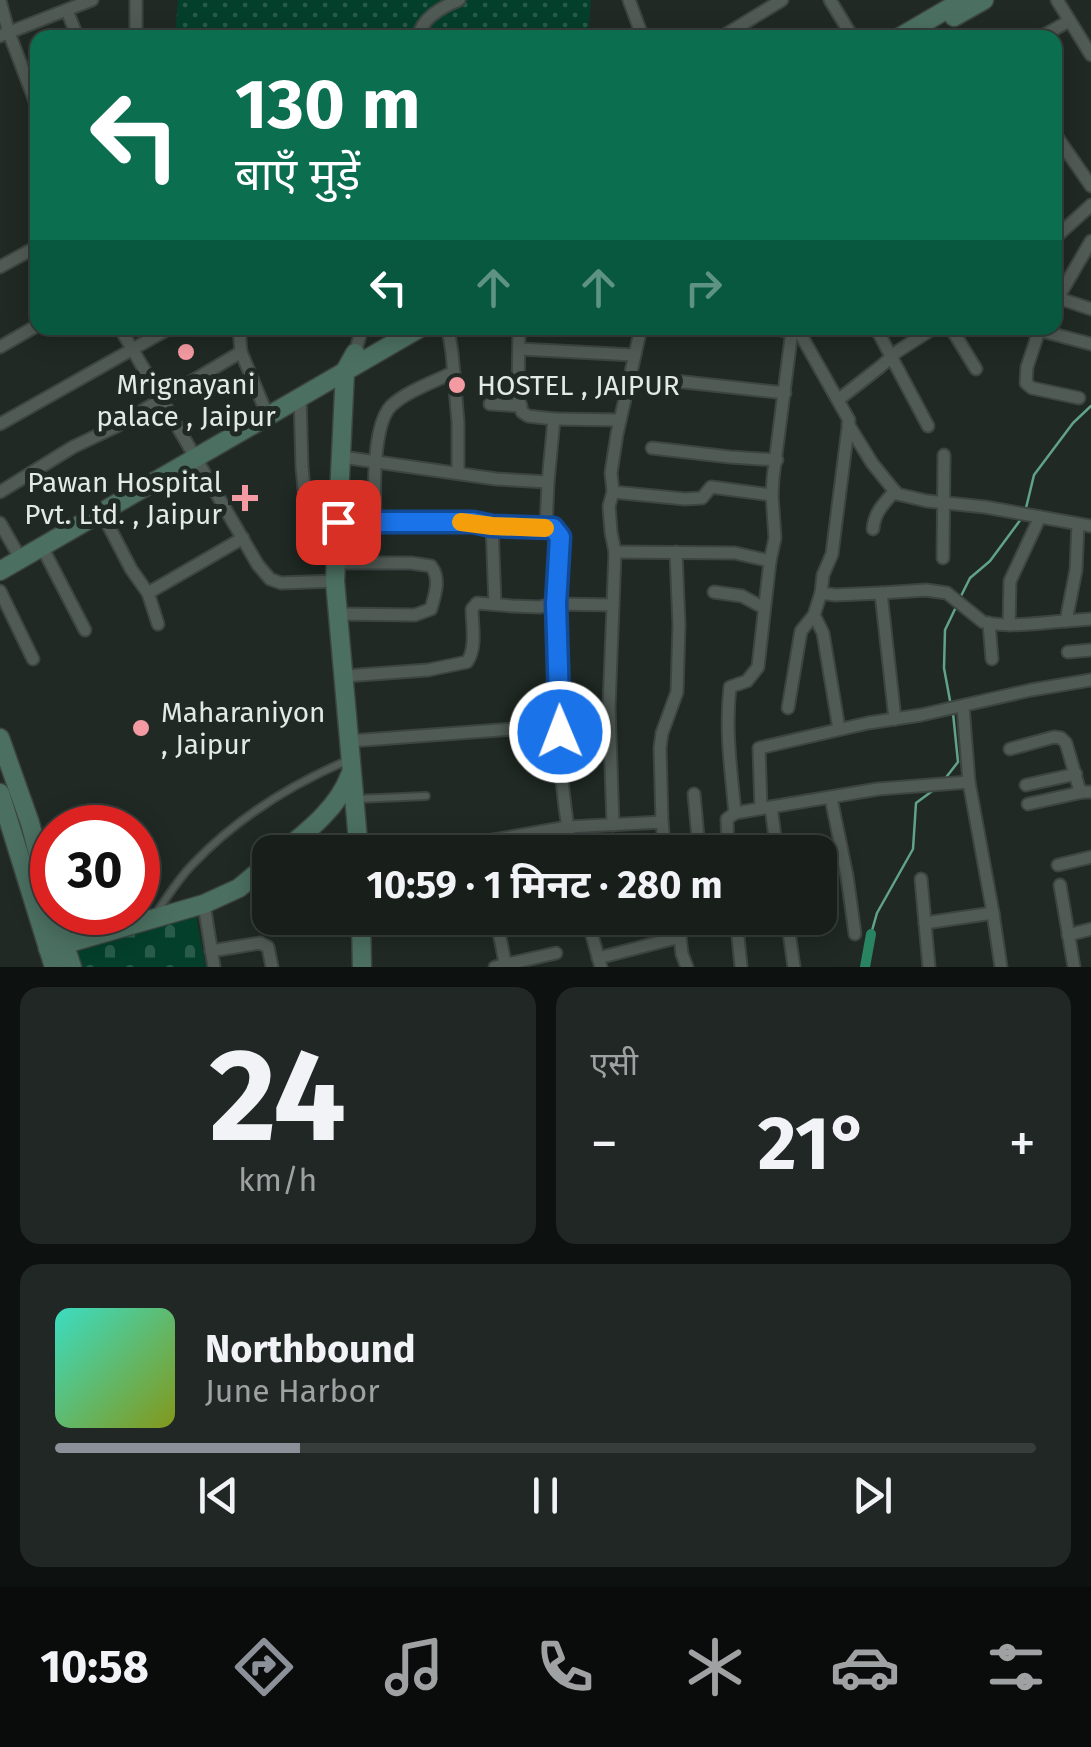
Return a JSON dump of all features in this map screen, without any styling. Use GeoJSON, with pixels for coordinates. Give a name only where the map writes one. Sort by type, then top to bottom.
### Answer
{"type":"FeatureCollection","features":[{"type":"Feature","properties":{"kind":"street"},"geometry":{"type":"LineString","coordinates":[[4,34],[92,0]]}},
{"type":"Feature","properties":{"kind":"street"},"geometry":{"type":"LineString","coordinates":[[136,0],[136,30]]}},
{"type":"Feature","properties":{"kind":"street"},"geometry":{"type":"LineString","coordinates":[[419,30],[429,18],[459,0]]}},
{"type":"Feature","properties":{"kind":"street"},"geometry":{"type":"LineString","coordinates":[[629,0],[640,30]]}},
{"type":"Feature","properties":{"kind":"street"},"geometry":{"type":"LineString","coordinates":[[733,30],[782,0]]}},
{"type":"Feature","properties":{"kind":"street"},"geometry":{"type":"LineString","coordinates":[[830,0],[848,30]]}},
{"type":"Feature","properties":{"kind":"street"},"geometry":{"type":"LineString","coordinates":[[933,30],[984,0]]}},
{"type":"Feature","properties":{"kind":"street"},"geometry":{"type":"LineString","coordinates":[[1057,0],[1091,55]]}},
{"type":"Feature","properties":{"kind":"street"},"geometry":{"type":"LineString","coordinates":[[0,1],[4,34],[30,91]]}},
{"type":"Feature","properties":{"kind":"street"},"geometry":{"type":"LineString","coordinates":[[910,30],[952,2]]}},
{"type":"Feature","properties":{"kind":"street"},"geometry":{"type":"LineString","coordinates":[[1053,30],[1069,21]]}},
{"type":"Feature","properties":{"kind":"street"},"geometry":{"type":"LineString","coordinates":[[1062,144],[1091,186]]}},
{"type":"Feature","properties":{"kind":"street"},"geometry":{"type":"LineString","coordinates":[[1062,232],[1091,205]]}},
{"type":"Feature","properties":{"kind":"street"},"geometry":{"type":"LineString","coordinates":[[1062,290],[1091,241]]}},
{"type":"Feature","properties":{"kind":"street"},"geometry":{"type":"LineString","coordinates":[[0,267],[30,250]]}},
{"type":"Feature","properties":{"kind":"street"},"geometry":{"type":"LineString","coordinates":[[1062,302],[1091,309]]}},
{"type":"Feature","properties":{"kind":"street"},"geometry":{"type":"LineString","coordinates":[[0,347],[30,329]]}},
{"type":"Feature","properties":{"kind":"street"},"geometry":{"type":"LineString","coordinates":[[124,335],[270,579],[294,584],[336,572],[426,564],[436,572],[437,590],[431,609],[426,612],[338,614]]}},
{"type":"Feature","properties":{"kind":"street"},"geometry":{"type":"LineString","coordinates":[[0,424],[157,335]]}},
{"type":"Feature","properties":{"kind":"street"},"geometry":{"type":"LineString","coordinates":[[239,335],[240,352],[264,406]]}},
{"type":"Feature","properties":{"kind":"street"},"geometry":{"type":"LineString","coordinates":[[358,835],[336,572],[345,371],[360,335]]}},
{"type":"Feature","properties":{"kind":"street"},"geometry":{"type":"LineString","coordinates":[[0,570],[102,511],[264,406],[387,335]]}},
{"type":"Feature","properties":{"kind":"street"},"geometry":{"type":"LineString","coordinates":[[0,523],[5,554],[408,335]]}},
{"type":"Feature","properties":{"kind":"street"},"geometry":{"type":"LineString","coordinates":[[449,335],[458,422],[458,472]]}},
{"type":"Feature","properties":{"kind":"street"},"geometry":{"type":"LineString","coordinates":[[519,335],[518,395],[522,412],[528,416],[620,420]]}},
{"type":"Feature","properties":{"kind":"street"},"geometry":{"type":"LineString","coordinates":[[613,825],[609,708],[615,552],[610,532],[610,473],[638,335]]}},
{"type":"Feature","properties":{"kind":"street"},"geometry":{"type":"LineString","coordinates":[[735,813],[727,749],[727,710],[730,686],[747,682],[758,667],[776,538],[772,495],[794,335]]}},
{"type":"Feature","properties":{"kind":"street"},"geometry":{"type":"LineString","coordinates":[[788,708],[801,631],[814,615],[832,554],[849,420],[799,335]]}},
{"type":"Feature","properties":{"kind":"street"},"geometry":{"type":"LineString","coordinates":[[880,335],[928,426]]}},
{"type":"Feature","properties":{"kind":"street"},"geometry":{"type":"LineString","coordinates":[[838,400],[898,350],[923,335]]}},
{"type":"Feature","properties":{"kind":"street"},"geometry":{"type":"LineString","coordinates":[[955,335],[976,369]]}},
{"type":"Feature","properties":{"kind":"street"},"geometry":{"type":"LineString","coordinates":[[1037,335],[1026,383],[1032,388],[1079,398]]}},
{"type":"Feature","properties":{"kind":"street"},"geometry":{"type":"LineString","coordinates":[[1062,335],[1091,344]]}},
{"type":"Feature","properties":{"kind":"street"},"geometry":{"type":"LineString","coordinates":[[520,349],[634,355]]}},
{"type":"Feature","properties":{"kind":"street"},"geometry":{"type":"LineString","coordinates":[[0,492],[240,352]]}},
{"type":"Feature","properties":{"kind":"street"},"geometry":{"type":"LineString","coordinates":[[377,523],[375,460],[389,408],[454,372]]}},
{"type":"Feature","properties":{"kind":"street"},"geometry":{"type":"LineString","coordinates":[[675,381],[785,393]]}},
{"type":"Feature","properties":{"kind":"street"},"geometry":{"type":"LineString","coordinates":[[300,396],[306,510]]}},
{"type":"Feature","properties":{"kind":"street"},"geometry":{"type":"LineString","coordinates":[[490,404],[520,406]]}},
{"type":"Feature","properties":{"kind":"street"},"geometry":{"type":"LineString","coordinates":[[546,528],[554,418]]}},
{"type":"Feature","properties":{"kind":"street"},"geometry":{"type":"LineString","coordinates":[[848,424],[897,494],[1087,523],[1066,621]]}},
{"type":"Feature","properties":{"kind":"street"},"geometry":{"type":"LineString","coordinates":[[652,448],[776,460]]}},
{"type":"Feature","properties":{"kind":"street"},"geometry":{"type":"LineString","coordinates":[[943,558],[944,455]]}},
{"type":"Feature","properties":{"kind":"street"},"geometry":{"type":"LineString","coordinates":[[342,457],[522,482],[548,482]]}},
{"type":"Feature","properties":{"kind":"street"},"geometry":{"type":"LineString","coordinates":[[613,492],[685,499],[702,498],[712,487],[772,495]]}},
{"type":"Feature","properties":{"kind":"street"},"geometry":{"type":"LineString","coordinates":[[872,530],[878,510],[895,491]]}},
{"type":"Feature","properties":{"kind":"street"},"geometry":{"type":"LineString","coordinates":[[102,511],[131,569],[148,593],[158,624]]}},
{"type":"Feature","properties":{"kind":"street"},"geometry":{"type":"LineString","coordinates":[[1008,625],[1010,581],[1038,517]]}},
{"type":"Feature","properties":{"kind":"street"},"geometry":{"type":"LineString","coordinates":[[338,522],[473,522],[553,528],[560,537],[556,604],[560,732],[569,835]]}},
{"type":"Feature","properties":{"kind":"street"},"geometry":{"type":"LineString","coordinates":[[492,526],[496,604]]}},
{"type":"Feature","properties":{"kind":"street"},"geometry":{"type":"LineString","coordinates":[[148,593],[243,538]]}},
{"type":"Feature","properties":{"kind":"street"},"geometry":{"type":"LineString","coordinates":[[42,547],[85,630]]}},
{"type":"Feature","properties":{"kind":"street"},"geometry":{"type":"LineString","coordinates":[[615,552],[735,552],[770,562]]}},
{"type":"Feature","properties":{"kind":"street"},"geometry":{"type":"LineString","coordinates":[[663,835],[660,748],[677,692],[676,552]]}},
{"type":"Feature","properties":{"kind":"street"},"geometry":{"type":"LineString","coordinates":[[0,592],[33,660]]}},
{"type":"Feature","properties":{"kind":"street"},"geometry":{"type":"LineString","coordinates":[[714,592],[742,596],[764,608]]}},
{"type":"Feature","properties":{"kind":"street"},"geometry":{"type":"LineString","coordinates":[[821,593],[947,593],[989,624],[1091,619]]}},
{"type":"Feature","properties":{"kind":"street"},"geometry":{"type":"LineString","coordinates":[[881,593],[895,719]]}},
{"type":"Feature","properties":{"kind":"street"},"geometry":{"type":"LineString","coordinates":[[345,676],[428,670],[467,662],[473,649],[472,608],[477,603],[538,607],[613,605]]}},
{"type":"Feature","properties":{"kind":"street"},"geometry":{"type":"LineString","coordinates":[[814,615],[823,633],[838,730]]}},
{"type":"Feature","properties":{"kind":"street"},"geometry":{"type":"LineString","coordinates":[[989,624],[992,659]]}},
{"type":"Feature","properties":{"kind":"street"},"geometry":{"type":"LineString","coordinates":[[1068,652],[1091,650]]}},
{"type":"Feature","properties":{"kind":"street"},"geometry":{"type":"LineString","coordinates":[[773,835],[759,748],[1091,680]]}},
{"type":"Feature","properties":{"kind":"street"},"geometry":{"type":"LineString","coordinates":[[957,708],[1001,967]]}},
{"type":"Feature","properties":{"kind":"street"},"geometry":{"type":"LineString","coordinates":[[351,756],[514,729]]}},
{"type":"Feature","properties":{"kind":"street"},"geometry":{"type":"LineString","coordinates":[[0,738],[30,823]]}},
{"type":"Feature","properties":{"kind":"street"},"geometry":{"type":"LineString","coordinates":[[1010,749],[1061,738],[1066,742],[1079,788],[1087,792]]}},
{"type":"Feature","properties":{"kind":"street"},"geometry":{"type":"LineString","coordinates":[[303,835],[344,791],[351,756]]}},
{"type":"Feature","properties":{"kind":"street"},"geometry":{"type":"LineString","coordinates":[[1026,785],[1076,774]]}},
{"type":"Feature","properties":{"kind":"street"},"geometry":{"type":"LineString","coordinates":[[728,835],[727,819],[735,813],[906,786],[969,782]]}},
{"type":"Feature","properties":{"kind":"street"},"geometry":{"type":"LineString","coordinates":[[1028,804],[1087,792]]}},
{"type":"Feature","properties":{"kind":"street"},"geometry":{"type":"LineString","coordinates":[[0,794],[6,827],[55,953],[72,967]]}},
{"type":"Feature","properties":{"kind":"street"},"geometry":{"type":"LineString","coordinates":[[694,794],[698,835]]}},
{"type":"Feature","properties":{"kind":"street"},"geometry":{"type":"LineString","coordinates":[[831,798],[854,934]]}},
{"type":"Feature","properties":{"kind":"street"},"geometry":{"type":"LineString","coordinates":[[522,835],[568,827],[662,822]]}},
{"type":"Feature","properties":{"kind":"street"},"geometry":{"type":"LineString","coordinates":[[1058,865],[1091,857]]}},
{"type":"Feature","properties":{"kind":"street"},"geometry":{"type":"LineString","coordinates":[[160,916],[204,904],[239,888],[252,877]]}},
{"type":"Feature","properties":{"kind":"street"},"geometry":{"type":"LineString","coordinates":[[921,879],[930,967]]}},
{"type":"Feature","properties":{"kind":"street"},"geometry":{"type":"LineString","coordinates":[[1060,885],[1074,967]]}},
{"type":"Feature","properties":{"kind":"street"},"geometry":{"type":"LineString","coordinates":[[204,904],[214,967]]}},
{"type":"Feature","properties":{"kind":"street"},"geometry":{"type":"LineString","coordinates":[[925,923],[993,913]]}},
{"type":"Feature","properties":{"kind":"street"},"geometry":{"type":"LineString","coordinates":[[1068,935],[1091,930]]}},
{"type":"Feature","properties":{"kind":"street"},"geometry":{"type":"LineString","coordinates":[[55,953],[105,935]]}},
{"type":"Feature","properties":{"kind":"street"},"geometry":{"type":"LineString","coordinates":[[361,935],[362,967]]}},
{"type":"Feature","properties":{"kind":"street"},"geometry":{"type":"LineString","coordinates":[[498,935],[502,966],[556,954]]}},
{"type":"Feature","properties":{"kind":"street"},"geometry":{"type":"LineString","coordinates":[[592,935],[600,962],[680,937],[687,967]]}},
{"type":"Feature","properties":{"kind":"street"},"geometry":{"type":"LineString","coordinates":[[731,967],[741,966],[738,935]]}},
{"type":"Feature","properties":{"kind":"street"},"geometry":{"type":"LineString","coordinates":[[789,935],[794,967]]}},
{"type":"Feature","properties":{"kind":"street"},"geometry":{"type":"LineString","coordinates":[[211,951],[260,943],[268,947],[272,967]]}},
{"type":"Feature","properties":{"kind":"lane"},"geometry":{"type":"LineString","coordinates":[[160,907],[190,866],[225,832],[264,803],[351,756]]}},
{"type":"Feature","properties":{"kind":"lane"},"geometry":{"type":"LineString","coordinates":[[355,800],[426,796]]}},
{"type":"Feature","properties":{"kind":"green space"},"geometry":{"type":"Polygon","coordinates":[[[178,0],[591,0],[589,30],[176,30],[178,0]]]}},
{"type":"Feature","properties":{"kind":"green space"},"geometry":{"type":"Polygon","coordinates":[[[195,911],[206,967],[81,967],[76,952],[125,935],[160,935],[160,923],[195,911]]]}},
{"type":"Feature","properties":{"kind":"waterway"},"geometry":{"type":"LineString","coordinates":[[1026,508],[1034,475],[1073,423],[1091,406]]}},
{"type":"Feature","properties":{"kind":"waterway"},"geometry":{"type":"LineString","coordinates":[[959,600],[970,578],[990,561],[1021,519]]}},
{"type":"Feature","properties":{"kind":"waterway"},"geometry":{"type":"LineString","coordinates":[[951,706],[944,668],[945,630],[956,607]]}},
{"type":"Feature","properties":{"kind":"waterway"},"geometry":{"type":"LineString","coordinates":[[944,780],[958,762],[953,713]]}},
{"type":"Feature","properties":{"kind":"waterway"},"geometry":{"type":"LineString","coordinates":[[871,934],[877,913],[913,849],[916,803],[935,789]]}},
{"type":"Feature","properties":{"kind":"waterway"},"geometry":{"type":"LineString","coordinates":[[865,967],[871,934]]}},
{"type":"Feature","properties":{"kind":"slow traffic"},"geometry":{"type":"LineString","coordinates":[[461,522],[545,528]]}},
{"type":"Feature","properties":{"kind":"place","name":"Mrignayani palace , Jaipur"},"geometry":{"type":"Point","coordinates":[186,352]}},
{"type":"Feature","properties":{"kind":"place","name":"HOSTEL , JAIPUR"},"geometry":{"type":"Point","coordinates":[457,385]}},
{"type":"Feature","properties":{"kind":"place","name":"Pawan Hospital Pvt. Ltd. , Jaipur"},"geometry":{"type":"Point","coordinates":[245,498]}},
{"type":"Feature","properties":{"kind":"place","name":"Maharaniyon , Jaipur"},"geometry":{"type":"Point","coordinates":[141,728]}},
{"type":"Feature","properties":{"kind":"route"},"geometry":{"type":"LineString","coordinates":[[338,522],[473,522],[553,528],[560,537],[556,604],[560,732]]}}]}
